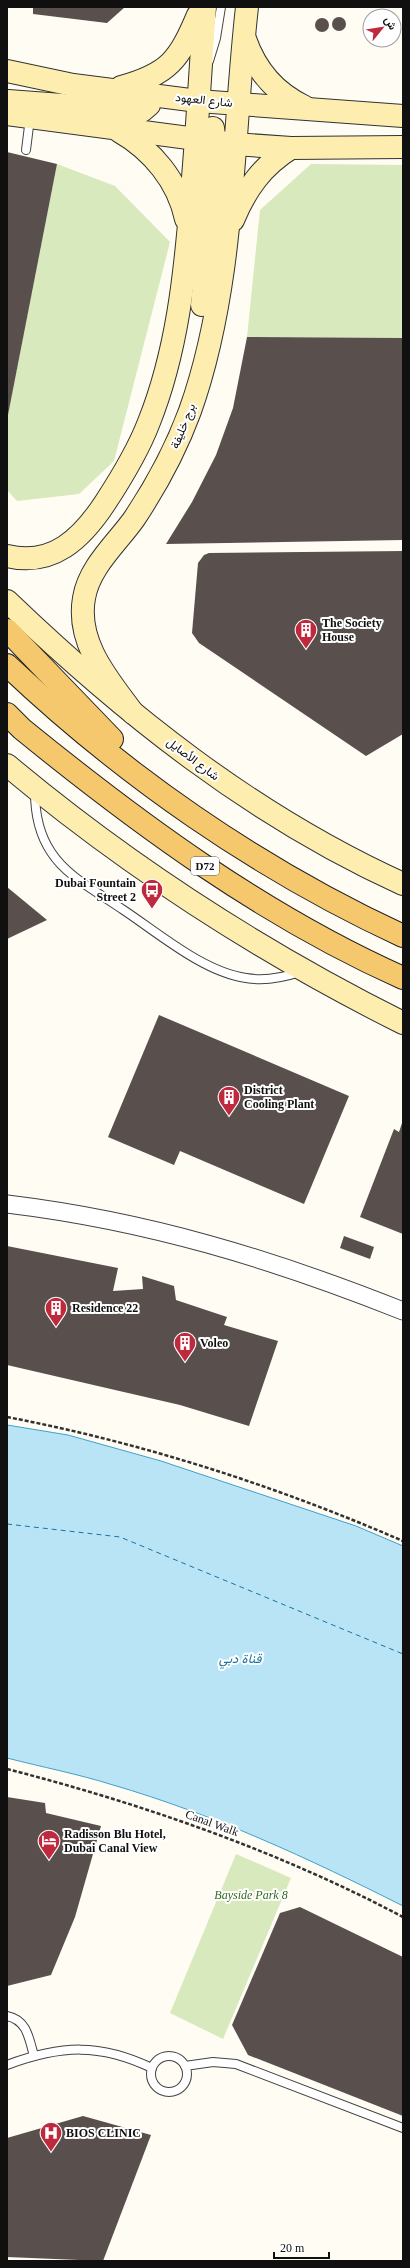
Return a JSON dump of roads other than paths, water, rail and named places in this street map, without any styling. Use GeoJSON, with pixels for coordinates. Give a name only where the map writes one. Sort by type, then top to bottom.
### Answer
{"type":"FeatureCollection","features":[{"type":"Feature","properties":{"kind":"main road"},"geometry":{"type":"LineString","coordinates":[[7,630],[121,749],[148,783]]}},
{"type":"Feature","properties":{"kind":"main road"},"geometry":{"type":"LineString","coordinates":[[7,665],[105,750],[148,783],[243,849],[331,900],[403,936]]}},
{"type":"Feature","properties":{"kind":"main road","name":"D72"},"geometry":{"type":"LineString","coordinates":[[7,714],[15,725],[126,812],[230,883],[338,946],[403,978]]}},
{"type":"Feature","properties":{"kind":"street"},"geometry":{"type":"LineString","coordinates":[[202,376],[201,330],[215,142],[210,120],[198,101],[203,7]]}},
{"type":"Feature","properties":{"kind":"street"},"geometry":{"type":"LineString","coordinates":[[112,89],[151,78],[168,67],[186,45],[203,7]]}},
{"type":"Feature","properties":{"kind":"street","name":"برج خليفة"},"geometry":{"type":"LineString","coordinates":[[133,713],[102,669],[86,637],[82,617],[84,597],[90,578],[133,519],[158,480],[186,421],[202,376],[211,338],[227,236],[215,142],[238,104],[247,7]]}},
{"type":"Feature","properties":{"kind":"street"},"geometry":{"type":"LineString","coordinates":[[244,37],[250,52],[267,80],[284,95],[308,109]]}},
{"type":"Feature","properties":{"kind":"street","name":"شارع العهود"},"geometry":{"type":"LineString","coordinates":[[7,71],[73,85],[198,101],[403,116]]}},
{"type":"Feature","properties":{"kind":"street"},"geometry":{"type":"LineString","coordinates":[[7,100],[142,111],[147,109],[150,100],[144,93]]}},
{"type":"Feature","properties":{"kind":"street"},"geometry":{"type":"LineString","coordinates":[[7,114],[215,142],[291,148],[403,147]]}},
{"type":"Feature","properties":{"kind":"street"},"geometry":{"type":"LineString","coordinates":[[115,128],[142,146],[163,170],[180,200],[188,232]]}},
{"type":"Feature","properties":{"kind":"street"},"geometry":{"type":"LineString","coordinates":[[7,556],[18,559],[40,558],[61,550],[79,537],[119,482],[149,422],[160,390],[178,309],[188,232],[215,142]]}},
{"type":"Feature","properties":{"kind":"street"},"geometry":{"type":"LineString","coordinates":[[227,236],[241,202],[254,180],[271,162],[291,148]]}},
{"type":"Feature","properties":{"kind":"street","name":"شارع الأصايل"},"geometry":{"type":"LineString","coordinates":[[7,601],[56,648],[133,713],[199,765],[268,812],[304,834],[403,884]]}},
{"type":"Feature","properties":{"kind":"street"},"geometry":{"type":"LineString","coordinates":[[7,765],[35,789],[109,846],[230,928],[304,971],[403,1023]]}},
{"type":"Feature","properties":{"kind":"street"},"geometry":{"type":"LineString","coordinates":[[7,1204],[93,1217],[194,1239],[292,1269],[403,1311]]}},
{"type":"Feature","properties":{"kind":"lane"},"geometry":{"type":"LineString","coordinates":[[200,78],[214,50],[221,7]]}},
{"type":"Feature","properties":{"kind":"lane"},"geometry":{"type":"LineString","coordinates":[[26,150],[30,117]]}},
{"type":"Feature","properties":{"kind":"lane"},"geometry":{"type":"LineString","coordinates":[[35,789],[38,822],[52,854],[62,866],[95,890],[181,948],[226,973],[245,978],[265,979],[284,977],[304,971]]}},
{"type":"Feature","properties":{"kind":"lane"},"geometry":{"type":"LineString","coordinates":[[7,2016],[15,2018],[22,2023],[26,2030],[34,2056]]}},
{"type":"Feature","properties":{"kind":"lane"},"geometry":{"type":"LineString","coordinates":[[7,2065],[34,2056],[68,2049],[102,2050],[119,2054],[152,2068]]}},
{"type":"Feature","properties":{"kind":"lane"},"geometry":{"type":"LineString","coordinates":[[168,2056],[178,2058],[185,2066],[187,2078],[179,2089],[167,2092],[156,2086],[153,2080],[152,2068],[159,2060],[168,2056]]}},
{"type":"Feature","properties":{"kind":"lane"},"geometry":{"type":"LineString","coordinates":[[185,2066],[213,2062],[236,2064],[403,2128]]}},
{"type":"Feature","properties":{"kind":"water","name":"قناة دبي"},"geometry":{"type":"Polygon","coordinates":[[[7,1425],[68,1435],[161,1461],[356,1526],[403,1546],[403,1906],[333,1871],[261,1839],[187,1810],[100,1781],[7,1758],[7,1425]]]}},
{"type":"Feature","properties":{"kind":"place","name":"The Society House"},"geometry":{"type":"Point","coordinates":[306,650]}},
{"type":"Feature","properties":{"kind":"place","name":"Dubai Fountain Street 2"},"geometry":{"type":"Point","coordinates":[152,910]}},
{"type":"Feature","properties":{"kind":"place","name":"District Cooling Plant"},"geometry":{"type":"Point","coordinates":[229,1116]}},
{"type":"Feature","properties":{"kind":"place","name":"Residence 22"},"geometry":{"type":"Point","coordinates":[56,1328]}},
{"type":"Feature","properties":{"kind":"place","name":"Voleo"},"geometry":{"type":"Point","coordinates":[185,1362]}},
{"type":"Feature","properties":{"kind":"place","name":"Radisson Blu Hotel, Dubai Canal View"},"geometry":{"type":"Point","coordinates":[49,1860]}},
{"type":"Feature","properties":{"kind":"place","name":"BIOS CLINIC"},"geometry":{"type":"Point","coordinates":[51,2152]}},
{"type":"Feature","properties":{"kind":"park label","name":"Bayside Park 8"},"geometry":{"type":"Point","coordinates":[251,1895]}}]}
